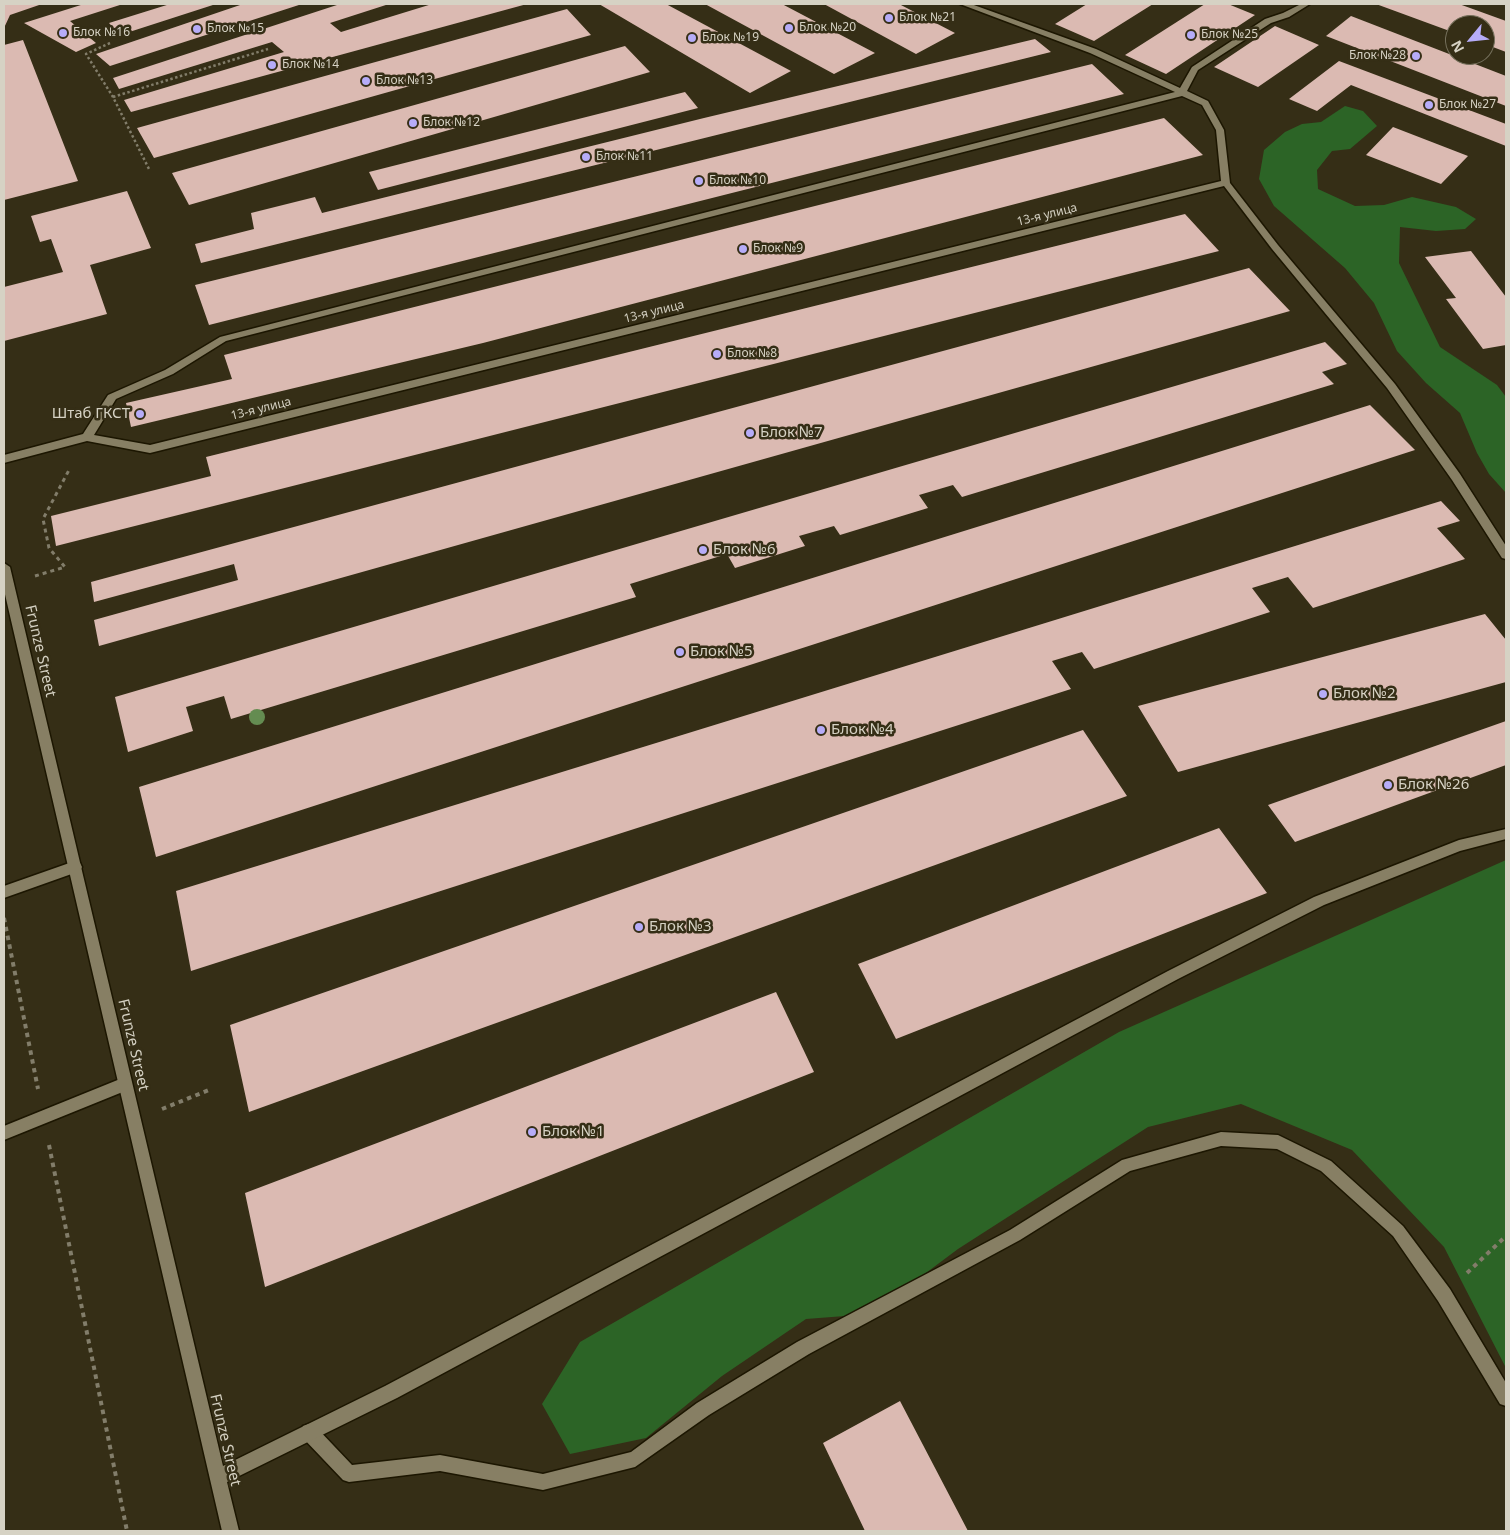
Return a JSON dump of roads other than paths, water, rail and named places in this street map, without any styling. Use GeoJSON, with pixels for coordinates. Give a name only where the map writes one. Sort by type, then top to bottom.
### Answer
{"type":"FeatureCollection","features":[{"type":"Feature","properties":{"kind":"street"},"geometry":{"type":"LineString","coordinates":[[964,4],[1093,51],[1204,103],[1220,130],[1226,183],[1275,247],[1391,386],[1456,477],[1506,555]]}},
{"type":"Feature","properties":{"kind":"street"},"geometry":{"type":"LineString","coordinates":[[4,459],[87,437],[112,397],[168,372],[223,338],[1182,93],[1195,69],[1268,21],[1286,15],[1306,4]]}},
{"type":"Feature","properties":{"kind":"street","name":"13-я улица"},"geometry":{"type":"LineString","coordinates":[[87,437],[150,449],[1226,183]]}},
{"type":"Feature","properties":{"kind":"street","name":"Frunze Street"},"geometry":{"type":"LineString","coordinates":[[4,567],[230,1531]]}},
{"type":"Feature","properties":{"kind":"street"},"geometry":{"type":"LineString","coordinates":[[218,1478],[400,1387],[1173,975],[1319,901],[1458,846],[1506,834]]}},
{"type":"Feature","properties":{"kind":"street"},"geometry":{"type":"LineString","coordinates":[[4,892],[74,867]]}},
{"type":"Feature","properties":{"kind":"street"},"geometry":{"type":"LineString","coordinates":[[4,1134],[125,1084]]}},
{"type":"Feature","properties":{"kind":"street"},"geometry":{"type":"LineString","coordinates":[[309,1432],[350,1474],[440,1463],[543,1482],[634,1459],[703,1408],[803,1348],[1015,1234],[1127,1165],[1220,1139],[1278,1142],[1326,1166],[1398,1231],[1444,1295],[1506,1398]]}},
{"type":"Feature","properties":{"kind":"place","name":"Блок №21"},"geometry":{"type":"Point","coordinates":[889,18]}},
{"type":"Feature","properties":{"kind":"place","name":"Блок №20"},"geometry":{"type":"Point","coordinates":[789,28]}},
{"type":"Feature","properties":{"kind":"place","name":"Блок №15"},"geometry":{"type":"Point","coordinates":[197,29]}},
{"type":"Feature","properties":{"kind":"place","name":"Блок №16"},"geometry":{"type":"Point","coordinates":[63,33]}},
{"type":"Feature","properties":{"kind":"place","name":"Блок №25"},"geometry":{"type":"Point","coordinates":[1191,35]}},
{"type":"Feature","properties":{"kind":"place","name":"Блок №19"},"geometry":{"type":"Point","coordinates":[692,38]}},
{"type":"Feature","properties":{"kind":"place","name":"Блок №28"},"geometry":{"type":"Point","coordinates":[1416,56]}},
{"type":"Feature","properties":{"kind":"place","name":"Блок №14"},"geometry":{"type":"Point","coordinates":[272,65]}},
{"type":"Feature","properties":{"kind":"place","name":"Блок №13"},"geometry":{"type":"Point","coordinates":[366,81]}},
{"type":"Feature","properties":{"kind":"place","name":"Блок №27"},"geometry":{"type":"Point","coordinates":[1429,105]}},
{"type":"Feature","properties":{"kind":"place","name":"Блок №12"},"geometry":{"type":"Point","coordinates":[413,123]}},
{"type":"Feature","properties":{"kind":"place","name":"Блок №11"},"geometry":{"type":"Point","coordinates":[586,157]}},
{"type":"Feature","properties":{"kind":"place","name":"Блок №10"},"geometry":{"type":"Point","coordinates":[699,181]}},
{"type":"Feature","properties":{"kind":"place","name":"Блок №9"},"geometry":{"type":"Point","coordinates":[743,249]}},
{"type":"Feature","properties":{"kind":"place","name":"Блок №8"},"geometry":{"type":"Point","coordinates":[717,354]}},
{"type":"Feature","properties":{"kind":"place","name":"Штаб ГКСТ"},"geometry":{"type":"Point","coordinates":[140,414]}},
{"type":"Feature","properties":{"kind":"place","name":"Блок №7"},"geometry":{"type":"Point","coordinates":[750,433]}},
{"type":"Feature","properties":{"kind":"place","name":"Блок №6"},"geometry":{"type":"Point","coordinates":[703,550]}},
{"type":"Feature","properties":{"kind":"place","name":"Блок №5"},"geometry":{"type":"Point","coordinates":[680,652]}},
{"type":"Feature","properties":{"kind":"place","name":"Блок №2"},"geometry":{"type":"Point","coordinates":[1323,694]}},
{"type":"Feature","properties":{"kind":"place","name":"Блок №4"},"geometry":{"type":"Point","coordinates":[821,730]}},
{"type":"Feature","properties":{"kind":"place","name":"Блок №26"},"geometry":{"type":"Point","coordinates":[1388,785]}},
{"type":"Feature","properties":{"kind":"place","name":"Блок №3"},"geometry":{"type":"Point","coordinates":[639,927]}},
{"type":"Feature","properties":{"kind":"place","name":"Блок №1"},"geometry":{"type":"Point","coordinates":[532,1132]}}]}
